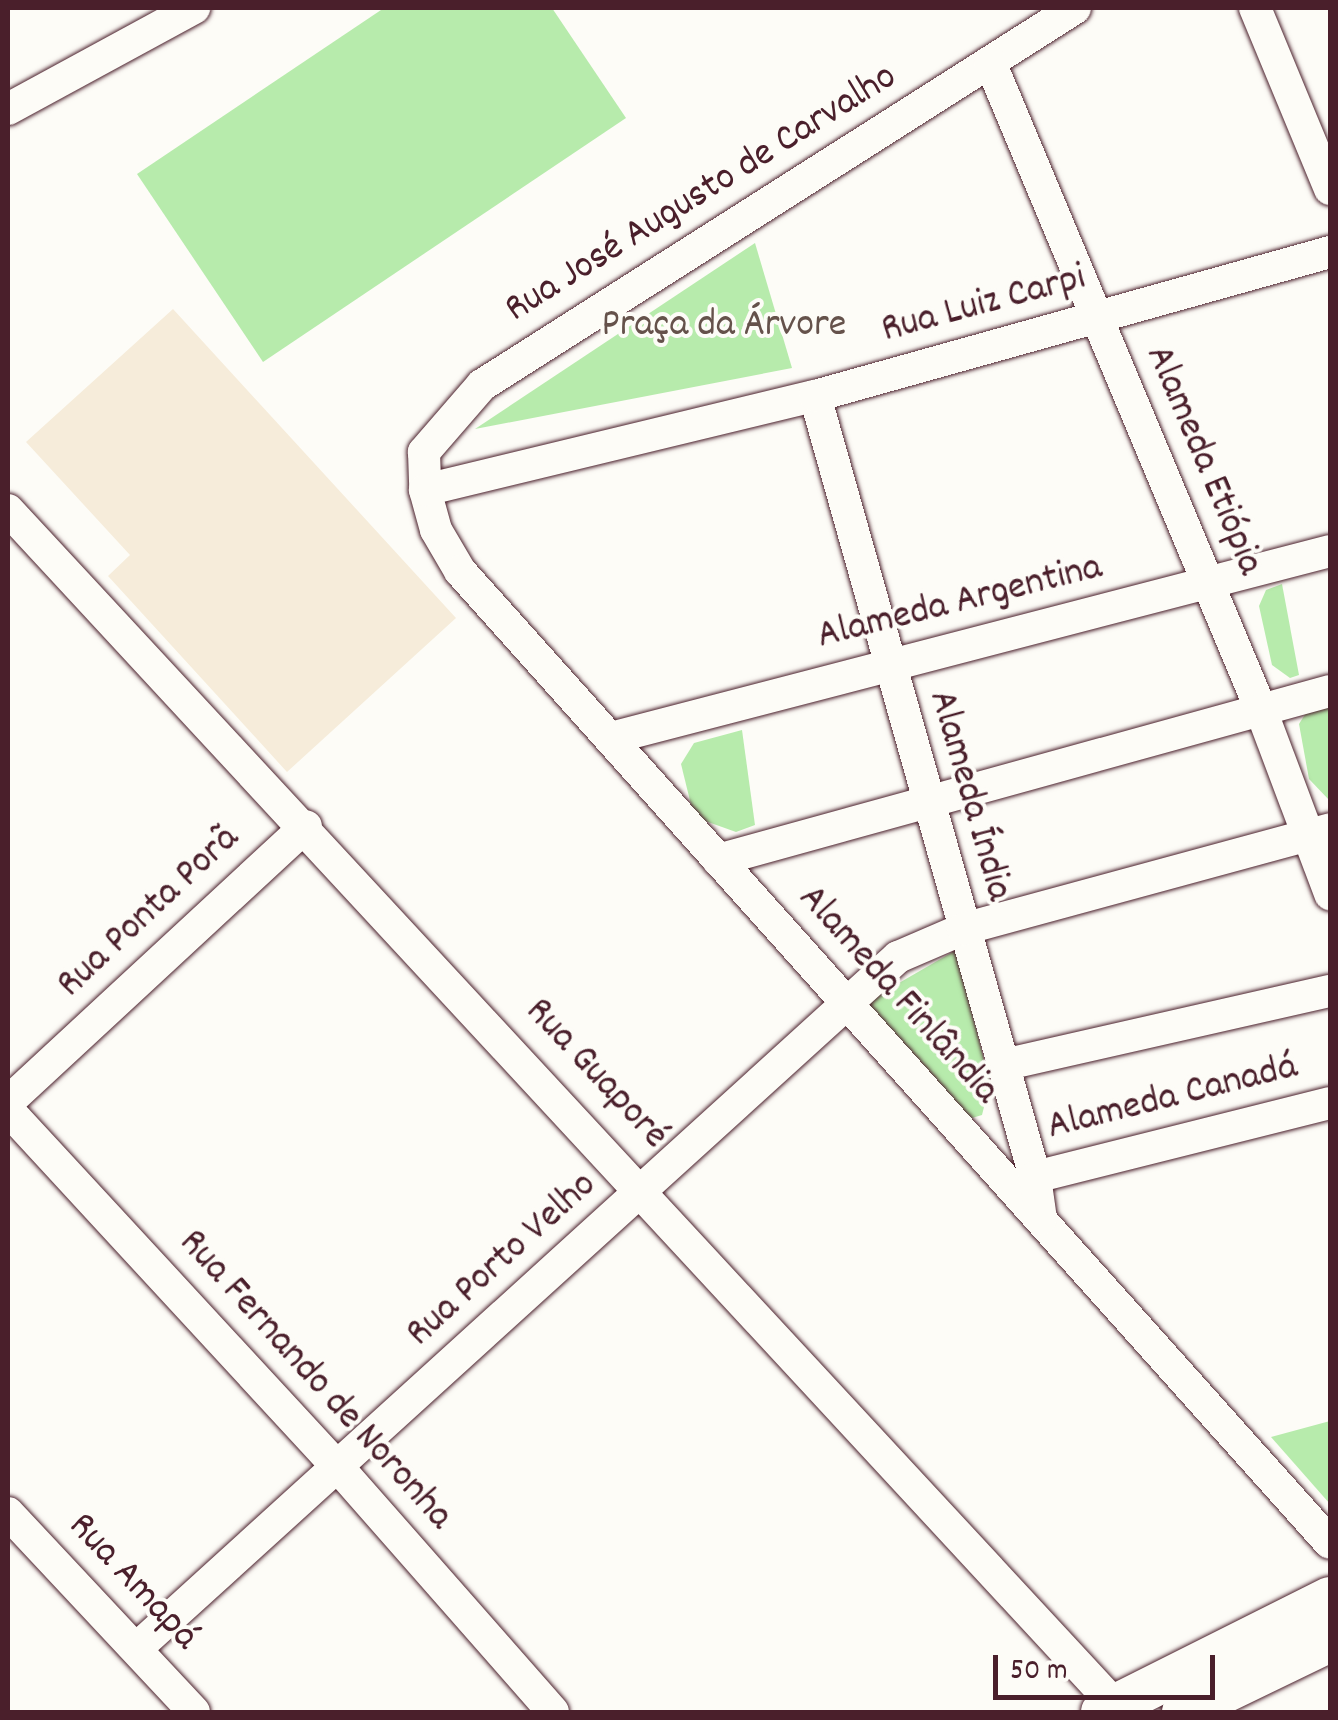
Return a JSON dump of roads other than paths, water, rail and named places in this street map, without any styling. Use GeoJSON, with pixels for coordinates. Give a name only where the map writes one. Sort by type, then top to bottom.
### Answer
{"type":"FeatureCollection","features":[{"type":"Feature","properties":{"kind":"main road"},"geometry":{"type":"LineString","coordinates":[[1108,1708],[1330,1598]]}},
{"type":"Feature","properties":{"kind":"main road"},"geometry":{"type":"LineString","coordinates":[[1183,1712],[1330,1641]]}},
{"type":"Feature","properties":{"kind":"street"},"geometry":{"type":"LineString","coordinates":[[8,110],[194,8]]}},
{"type":"Feature","properties":{"kind":"street","name":"Rua José Augusto de Carvalho"},"geometry":{"type":"LineString","coordinates":[[425,490],[424,452],[482,385],[1075,8]]}},
{"type":"Feature","properties":{"kind":"street"},"geometry":{"type":"LineString","coordinates":[[1255,8],[1330,189]]}},
{"type":"Feature","properties":{"kind":"street","name":"Alameda Etiópia"},"geometry":{"type":"LineString","coordinates":[[990,62],[1261,710],[1320,832],[1330,894]]}},
{"type":"Feature","properties":{"kind":"street","name":"Rua Luiz Carpi"},"geometry":{"type":"LineString","coordinates":[[425,490],[815,396],[1330,252]]}},
{"type":"Feature","properties":{"kind":"street","name":"Alameda Índia"},"geometry":{"type":"LineString","coordinates":[[815,396],[887,667],[1035,1177],[1041,1219]]}},
{"type":"Feature","properties":{"kind":"street","name":"Alameda Finlândia"},"geometry":{"type":"LineString","coordinates":[[425,490],[436,530],[460,571],[1330,1542]]}},
{"type":"Feature","properties":{"kind":"street","name":"Rua Guaporé"},"geometry":{"type":"LineString","coordinates":[[8,510],[645,1191],[1108,1708]]}},
{"type":"Feature","properties":{"kind":"street","name":"Alameda Argentina"},"geometry":{"type":"LineString","coordinates":[[611,738],[1330,551]]}},
{"type":"Feature","properties":{"kind":"street"},"geometry":{"type":"LineString","coordinates":[[718,860],[1330,691]]}},
{"type":"Feature","properties":{"kind":"street","name":"Rua Ponta Porã"},"geometry":{"type":"LineString","coordinates":[[8,1106],[306,826]]}},
{"type":"Feature","properties":{"kind":"street","name":"Rua Porto Velho"},"geometry":{"type":"LineString","coordinates":[[137,1648],[645,1191],[844,1002],[898,956],[963,929],[1320,832]]}},
{"type":"Feature","properties":{"kind":"street"},"geometry":{"type":"LineString","coordinates":[[1003,1065],[1330,990]]}},
{"type":"Feature","properties":{"kind":"street","name":"Alameda Canadá"},"geometry":{"type":"LineString","coordinates":[[1035,1177],[1330,1103]]}},
{"type":"Feature","properties":{"kind":"street","name":"Rua Fernando de Noronha"},"geometry":{"type":"LineString","coordinates":[[8,1106],[337,1466],[553,1712]]}},
{"type":"Feature","properties":{"kind":"street","name":"Rua Amapá"},"geometry":{"type":"LineString","coordinates":[[8,1513],[194,1712]]}},
{"type":"Feature","properties":{"kind":"park label","name":"Praça da Árvore"},"geometry":{"type":"Point","coordinates":[724,327]}}]}
